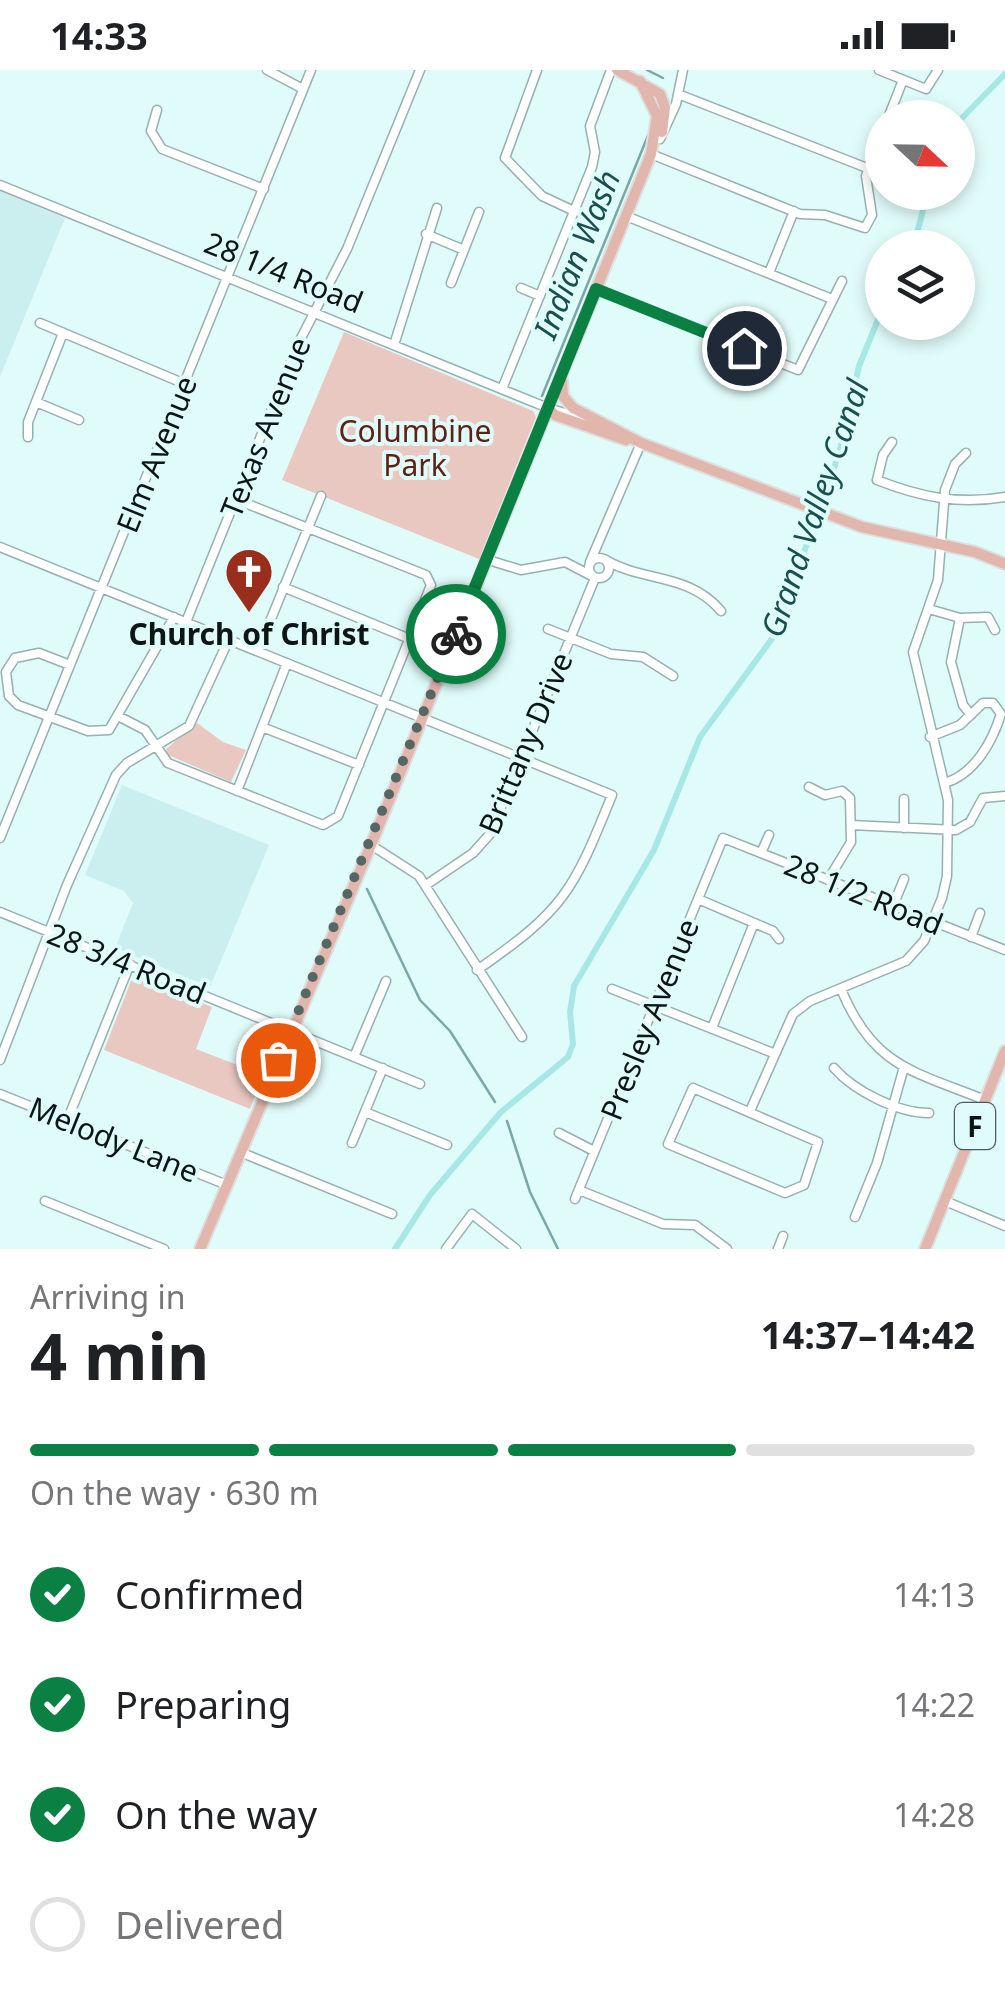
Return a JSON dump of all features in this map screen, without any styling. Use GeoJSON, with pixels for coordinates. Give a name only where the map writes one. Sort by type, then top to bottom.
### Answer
{"type":"FeatureCollection","features":[{"type":"Feature","properties":{"kind":"main road"},"geometry":{"type":"LineString","coordinates":[[200,1249],[371,845],[660,139],[664,100],[657,90],[614,70]]}},
{"type":"Feature","properties":{"kind":"main road"},"geometry":{"type":"LineString","coordinates":[[640,81],[657,116],[651,154]]}},
{"type":"Feature","properties":{"kind":"main road"},"geometry":{"type":"LineString","coordinates":[[564,368],[562,391],[568,404],[622,434]]}},
{"type":"Feature","properties":{"kind":"main road","name":"28 1/4 Road"},"geometry":{"type":"LineString","coordinates":[[548,408],[574,422],[641,442]]}},
{"type":"Feature","properties":{"kind":"main road","name":"28 1/4 Road"},"geometry":{"type":"LineString","coordinates":[[622,434],[878,532],[976,552],[1005,564]]}},
{"type":"Feature","properties":{"kind":"main road","name":"F"},"geometry":{"type":"LineString","coordinates":[[925,1249],[1005,1052]]}},
{"type":"Feature","properties":{"kind":"street"},"geometry":{"type":"LineString","coordinates":[[267,70],[303,89]]}},
{"type":"Feature","properties":{"kind":"street","name":"Elm Avenue"},"geometry":{"type":"LineString","coordinates":[[0,838],[311,70]]}},
{"type":"Feature","properties":{"kind":"street","name":"Texas Avenue"},"geometry":{"type":"LineString","coordinates":[[186,622],[312,312],[347,249],[420,70]]}},
{"type":"Feature","properties":{"kind":"street"},"geometry":{"type":"LineString","coordinates":[[537,70],[505,158],[542,196],[574,211]]}},
{"type":"Feature","properties":{"kind":"street"},"geometry":{"type":"LineString","coordinates":[[502,389],[594,158],[590,126],[614,70]]}},
{"type":"Feature","properties":{"kind":"street"},"geometry":{"type":"LineString","coordinates":[[660,139],[683,70]]}},
{"type":"Feature","properties":{"kind":"street"},"geometry":{"type":"LineString","coordinates":[[879,70],[926,89],[938,70]]}},
{"type":"Feature","properties":{"kind":"street"},"geometry":{"type":"LineString","coordinates":[[895,100],[903,80]]}},
{"type":"Feature","properties":{"kind":"street"},"geometry":{"type":"LineString","coordinates":[[657,116],[664,100],[678,94],[865,167]]}},
{"type":"Feature","properties":{"kind":"street"},"geometry":{"type":"LineString","coordinates":[[157,110],[151,132],[158,146],[264,189]]}},
{"type":"Feature","properties":{"kind":"street"},"geometry":{"type":"LineString","coordinates":[[651,154],[794,211],[825,215],[857,228],[866,227],[871,210]]}},
{"type":"Feature","properties":{"kind":"street","name":"28 1/4 Road"},"geometry":{"type":"LineString","coordinates":[[0,185],[548,408],[622,434]]}},
{"type":"Feature","properties":{"kind":"street"},"geometry":{"type":"LineString","coordinates":[[394,345],[437,208]]}},
{"type":"Feature","properties":{"kind":"street"},"geometry":{"type":"LineString","coordinates":[[769,273],[794,211]]}},
{"type":"Feature","properties":{"kind":"street"},"geometry":{"type":"LineString","coordinates":[[451,283],[479,212]]}},
{"type":"Feature","properties":{"kind":"street"},"geometry":{"type":"LineString","coordinates":[[626,216],[832,299]]}},
{"type":"Feature","properties":{"kind":"street"},"geometry":{"type":"LineString","coordinates":[[426,234],[464,250]]}},
{"type":"Feature","properties":{"kind":"street"},"geometry":{"type":"LineString","coordinates":[[596,289],[798,370],[842,281]]}},
{"type":"Feature","properties":{"kind":"street"},"geometry":{"type":"LineString","coordinates":[[521,288],[540,296]]}},
{"type":"Feature","properties":{"kind":"street"},"geometry":{"type":"LineString","coordinates":[[40,323],[184,384]]}},
{"type":"Feature","properties":{"kind":"street"},"geometry":{"type":"LineString","coordinates":[[28,437],[36,402],[63,333]]}},
{"type":"Feature","properties":{"kind":"street"},"geometry":{"type":"LineString","coordinates":[[36,402],[80,420]]}},
{"type":"Feature","properties":{"kind":"street"},"geometry":{"type":"LineString","coordinates":[[593,576],[590,562],[641,442]]}},
{"type":"Feature","properties":{"kind":"street"},"geometry":{"type":"LineString","coordinates":[[892,442],[883,455],[877,480],[919,496],[972,502],[1005,497]]}},
{"type":"Feature","properties":{"kind":"street"},"geometry":{"type":"LineString","coordinates":[[750,1111],[772,1053],[793,1014],[810,1001],[906,961],[919,949],[945,887],[949,830],[945,783],[912,657],[938,580],[944,499],[955,464],[966,453]]}},
{"type":"Feature","properties":{"kind":"street"},"geometry":{"type":"LineString","coordinates":[[258,651],[321,496]]}},
{"type":"Feature","properties":{"kind":"street"},"geometry":{"type":"LineString","coordinates":[[120,717],[145,730],[168,762],[330,825],[338,816],[432,585],[426,575],[235,499]]}},
{"type":"Feature","properties":{"kind":"street"},"geometry":{"type":"LineString","coordinates":[[0,547],[385,702],[520,761],[612,795],[566,898],[532,932],[476,970]]}},
{"type":"Feature","properties":{"kind":"street"},"geometry":{"type":"LineString","coordinates":[[486,559],[520,570],[565,562],[593,576]]}},
{"type":"Feature","properties":{"kind":"street"},"geometry":{"type":"LineString","coordinates":[[590,562],[604,559],[638,574],[664,576],[699,590],[721,611]]}},
{"type":"Feature","properties":{"kind":"street","name":"Brittany Drive"},"geometry":{"type":"LineString","coordinates":[[426,885],[486,840],[593,576],[608,574],[604,559]]}},
{"type":"Feature","properties":{"kind":"street"},"geometry":{"type":"LineString","coordinates":[[284,588],[410,639]]}},
{"type":"Feature","properties":{"kind":"street"},"geometry":{"type":"LineString","coordinates":[[928,609],[960,618],[988,618],[995,630]]}},
{"type":"Feature","properties":{"kind":"street"},"geometry":{"type":"LineString","coordinates":[[70,665],[28,653],[16,658],[6,672],[9,696],[48,717],[94,733],[109,730],[120,717],[134,682],[174,617]]}},
{"type":"Feature","properties":{"kind":"street"},"geometry":{"type":"LineString","coordinates":[[960,618],[951,662],[963,705],[971,715]]}},
{"type":"Feature","properties":{"kind":"street"},"geometry":{"type":"LineString","coordinates":[[548,630],[608,653],[643,658],[672,676]]}},
{"type":"Feature","properties":{"kind":"street"},"geometry":{"type":"LineString","coordinates":[[0,1060],[120,770],[189,726],[228,639]]}},
{"type":"Feature","properties":{"kind":"street"},"geometry":{"type":"LineString","coordinates":[[237,791],[288,663]]}},
{"type":"Feature","properties":{"kind":"street"},"geometry":{"type":"LineString","coordinates":[[930,737],[988,702],[997,706],[1001,714],[994,736],[964,775],[945,783]]}},
{"type":"Feature","properties":{"kind":"street"},"geometry":{"type":"LineString","coordinates":[[262,727],[359,765]]}},
{"type":"Feature","properties":{"kind":"street"},"geometry":{"type":"LineString","coordinates":[[809,787],[825,794],[847,794],[850,848],[828,880]]}},
{"type":"Feature","properties":{"kind":"street"},"geometry":{"type":"LineString","coordinates":[[851,825],[949,830],[970,822],[988,795],[1005,796]]}},
{"type":"Feature","properties":{"kind":"street"},"geometry":{"type":"LineString","coordinates":[[904,799],[904,828]]}},
{"type":"Feature","properties":{"kind":"street"},"geometry":{"type":"LineString","coordinates":[[762,854],[769,835]]}},
{"type":"Feature","properties":{"kind":"street","name":"28 1/2 Road"},"geometry":{"type":"LineString","coordinates":[[723,838],[1005,950]]}},
{"type":"Feature","properties":{"kind":"street","name":"Presley Avenue"},"geometry":{"type":"LineString","coordinates":[[575,1200],[723,838]]}},
{"type":"Feature","properties":{"kind":"street"},"geometry":{"type":"LineString","coordinates":[[371,845],[405,864],[426,885],[476,970],[522,1037]]}},
{"type":"Feature","properties":{"kind":"street"},"geometry":{"type":"LineString","coordinates":[[893,906],[904,879]]}},
{"type":"Feature","properties":{"kind":"street"},"geometry":{"type":"LineString","coordinates":[[698,899],[773,931],[779,939]]}},
{"type":"Feature","properties":{"kind":"street","name":"28 3/4 Road"},"geometry":{"type":"LineString","coordinates":[[0,912],[420,1084]]}},
{"type":"Feature","properties":{"kind":"street"},"geometry":{"type":"LineString","coordinates":[[971,937],[980,913]]}},
{"type":"Feature","properties":{"kind":"street"},"geometry":{"type":"LineString","coordinates":[[712,1028],[754,923]]}},
{"type":"Feature","properties":{"kind":"street"},"geometry":{"type":"LineString","coordinates":[[67,1121],[130,964]]}},
{"type":"Feature","properties":{"kind":"street"},"geometry":{"type":"LineString","coordinates":[[354,1056],[386,981]]}},
{"type":"Feature","properties":{"kind":"street"},"geometry":{"type":"LineString","coordinates":[[612,989],[772,1053]]}},
{"type":"Feature","properties":{"kind":"street"},"geometry":{"type":"LineString","coordinates":[[841,990],[869,1043],[904,1066],[986,1100]]}},
{"type":"Feature","properties":{"kind":"street"},"geometry":{"type":"LineString","coordinates":[[855,1217],[877,1163],[904,1066]]}},
{"type":"Feature","properties":{"kind":"street"},"geometry":{"type":"LineString","coordinates":[[352,1143],[382,1068]]}},
{"type":"Feature","properties":{"kind":"street"},"geometry":{"type":"LineString","coordinates":[[834,1068],[858,1088],[929,1113]]}},
{"type":"Feature","properties":{"kind":"street"},"geometry":{"type":"LineString","coordinates":[[693,1088],[750,1111],[810,1135],[818,1142],[800,1188],[785,1193],[668,1144],[693,1088]]}},
{"type":"Feature","properties":{"kind":"street","name":"Melody Lane"},"geometry":{"type":"LineString","coordinates":[[0,1094],[227,1185]]}},
{"type":"Feature","properties":{"kind":"street"},"geometry":{"type":"LineString","coordinates":[[365,1112],[447,1145]]}},
{"type":"Feature","properties":{"kind":"street"},"geometry":{"type":"LineString","coordinates":[[559,1132],[594,1151]]}},
{"type":"Feature","properties":{"kind":"street"},"geometry":{"type":"LineString","coordinates":[[240,1152],[392,1214]]}},
{"type":"Feature","properties":{"kind":"street"},"geometry":{"type":"LineString","coordinates":[[579,1190],[663,1224],[695,1225],[727,1249]]}},
{"type":"Feature","properties":{"kind":"street"},"geometry":{"type":"LineString","coordinates":[[45,1201],[164,1249]]}},
{"type":"Feature","properties":{"kind":"street"},"geometry":{"type":"LineString","coordinates":[[944,1201],[1005,1226]]}},
{"type":"Feature","properties":{"kind":"street"},"geometry":{"type":"LineString","coordinates":[[446,1249],[472,1214],[516,1249]]}},
{"type":"Feature","properties":{"kind":"street"},"geometry":{"type":"LineString","coordinates":[[778,1249],[783,1236]]}},
{"type":"Feature","properties":{"kind":"shaded area"},"geometry":{"type":"Polygon","coordinates":[[[0,191],[65,218],[0,377],[0,191]]]}},
{"type":"Feature","properties":{"kind":"shaded area"},"geometry":{"type":"Polygon","coordinates":[[[122,785],[269,845],[210,987],[115,948],[133,903],[124,891],[85,875],[122,785]]]}},
{"type":"Feature","properties":{"kind":"green space","name":"Columbine Park"},"geometry":{"type":"Polygon","coordinates":[[[344,332],[533,411],[536,417],[479,559],[282,480],[344,332]]]}},
{"type":"Feature","properties":{"kind":"green space"},"geometry":{"type":"Polygon","coordinates":[[[197,723],[223,742],[246,750],[231,782],[168,755],[166,749],[197,723]]]}},
{"type":"Feature","properties":{"kind":"green space"},"geometry":{"type":"Polygon","coordinates":[[[141,979],[212,1007],[196,1049],[263,1075],[250,1109],[104,1050],[131,981],[141,979]]]}},
{"type":"Feature","properties":{"kind":"waterway","name":"Indian Wash"},"geometry":{"type":"LineString","coordinates":[[647,70],[663,78]]}},
{"type":"Feature","properties":{"kind":"waterway","name":"Grand Valley Canal"},"geometry":{"type":"LineString","coordinates":[[975,105],[1005,74]]}},
{"type":"Feature","properties":{"kind":"waterway","name":"Indian Wash"},"geometry":{"type":"LineString","coordinates":[[542,396],[649,133]]}},
{"type":"Feature","properties":{"kind":"waterway","name":"Grand Valley Canal"},"geometry":{"type":"LineString","coordinates":[[918,230],[923,210]]}},
{"type":"Feature","properties":{"kind":"waterway","name":"Grand Valley Canal"},"geometry":{"type":"LineString","coordinates":[[395,1249],[430,1195],[501,1112],[568,1057],[573,1044],[570,1012],[574,986],[654,850],[700,737],[774,636],[839,454],[859,366],[870,340]]}},
{"type":"Feature","properties":{"kind":"waterway","name":"Indian Wash"},"geometry":{"type":"LineString","coordinates":[[367,889],[420,1000],[450,1031],[495,1102]]}},
{"type":"Feature","properties":{"kind":"waterway","name":"Indian Wash"},"geometry":{"type":"LineString","coordinates":[[507,1121],[530,1192],[558,1249]]}},
{"type":"Feature","properties":{"kind":"way so far"},"geometry":{"type":"LineString","coordinates":[[278,1060],[369,852],[456,634]]}},
{"type":"Feature","properties":{"kind":"place","name":"Church of Christ"},"geometry":{"type":"Point","coordinates":[249,614]}},
{"type":"Feature","properties":{"kind":"route"},"geometry":{"type":"LineString","coordinates":[[456,634],[596,289],[744,348]]}}]}
